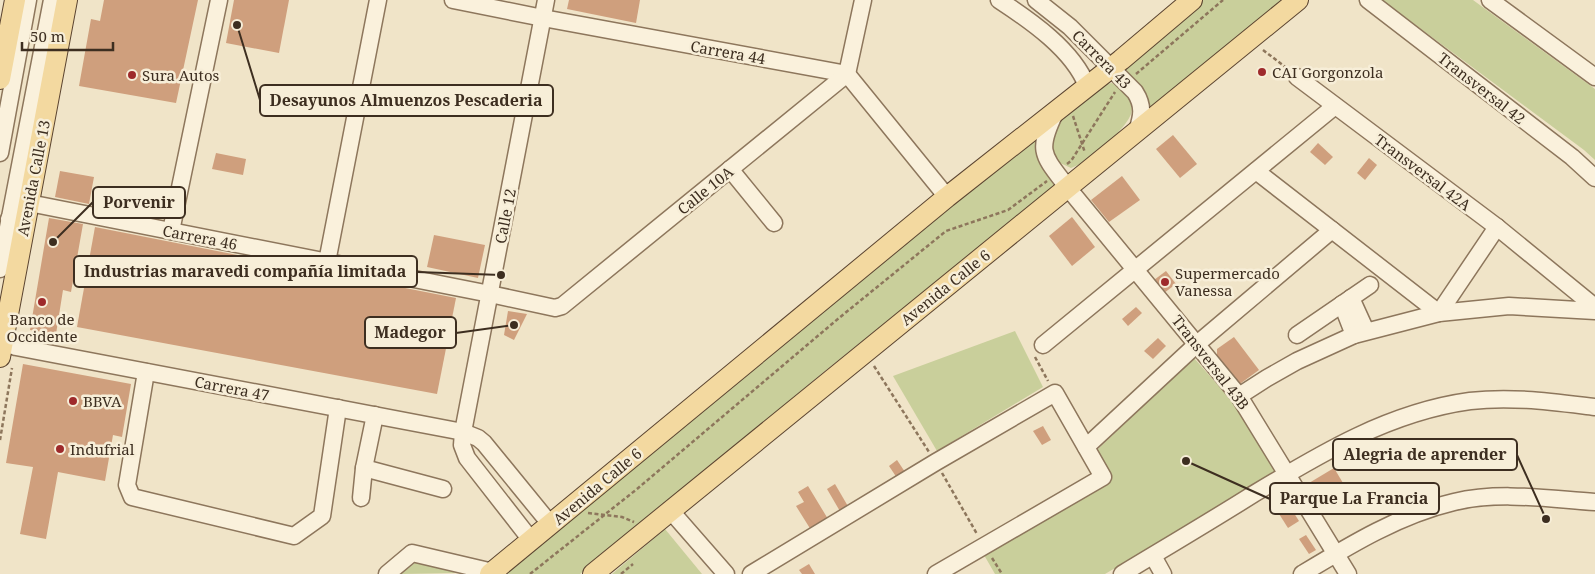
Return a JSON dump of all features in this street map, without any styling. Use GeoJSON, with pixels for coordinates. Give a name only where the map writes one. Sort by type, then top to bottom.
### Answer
{"type":"FeatureCollection","features":[{"type":"Feature","properties":{"kind":"main road"},"geometry":{"type":"LineString","coordinates":[[0,79],[15,0]]}},
{"type":"Feature","properties":{"kind":"main road","name":"Avenida Calle 13"},"geometry":{"type":"LineString","coordinates":[[1,347],[67,0]]}},
{"type":"Feature","properties":{"kind":"main road","name":"Avenida Calle 6"},"geometry":{"type":"LineString","coordinates":[[492,573],[947,198],[1192,0]]}},
{"type":"Feature","properties":{"kind":"main road","name":"Avenida Calle 6"},"geometry":{"type":"LineString","coordinates":[[593,574],[1298,0]]}},
{"type":"Feature","properties":{"kind":"street"},"geometry":{"type":"LineString","coordinates":[[0,153],[28,0]]}},
{"type":"Feature","properties":{"kind":"street"},"geometry":{"type":"LineString","coordinates":[[0,269],[52,0]]}},
{"type":"Feature","properties":{"kind":"street"},"geometry":{"type":"LineString","coordinates":[[171,231],[219,0]]}},
{"type":"Feature","properties":{"kind":"street"},"geometry":{"type":"LineString","coordinates":[[327,262],[378,0]]}},
{"type":"Feature","properties":{"kind":"street","name":"Carrera 44"},"geometry":{"type":"LineString","coordinates":[[453,0],[847,74]]}},
{"type":"Feature","properties":{"kind":"street","name":"Calle 12"},"geometry":{"type":"LineString","coordinates":[[463,432],[546,0]]}},
{"type":"Feature","properties":{"kind":"street"},"geometry":{"type":"LineString","coordinates":[[863,0],[847,74],[947,198]]}},
{"type":"Feature","properties":{"kind":"street","name":"Carrera 43"},"geometry":{"type":"LineString","coordinates":[[999,0],[1030,22],[1068,56],[1080,71],[1087,86]]}},
{"type":"Feature","properties":{"kind":"street","name":"Carrera 43"},"geometry":{"type":"LineString","coordinates":[[1036,0],[1070,27],[1135,92],[1141,103],[1142,114],[1137,131]]}},
{"type":"Feature","properties":{"kind":"street","name":"Transversal 42"},"geometry":{"type":"LineString","coordinates":[[1368,0],[1572,157],[1595,178]]}},
{"type":"Feature","properties":{"kind":"street"},"geometry":{"type":"LineString","coordinates":[[1490,0],[1595,77]]}},
{"type":"Feature","properties":{"kind":"street","name":"Calle 10A"},"geometry":{"type":"LineString","coordinates":[[490,294],[555,308],[562,306],[847,74]]}},
{"type":"Feature","properties":{"kind":"street","name":"Transversal 42A"},"geometry":{"type":"LineString","coordinates":[[1297,76],[1497,227],[1595,309]]}},
{"type":"Feature","properties":{"kind":"street","name":"Transversal 43B"},"geometry":{"type":"LineString","coordinates":[[1062,106],[1045,134],[1044,150],[1051,165],[1239,396],[1348,574]]}},
{"type":"Feature","properties":{"kind":"street"},"geometry":{"type":"LineString","coordinates":[[1043,345],[1335,106]]}},
{"type":"Feature","properties":{"kind":"street"},"geometry":{"type":"LineString","coordinates":[[730,169],[774,223]]}},
{"type":"Feature","properties":{"kind":"street"},"geometry":{"type":"LineString","coordinates":[[1256,171],[1438,313]]}},
{"type":"Feature","properties":{"kind":"street"},"geometry":{"type":"LineString","coordinates":[[9,219],[29,203]]}},
{"type":"Feature","properties":{"kind":"street","name":"Carrera 46"},"geometry":{"type":"LineString","coordinates":[[29,203],[490,294]]}},
{"type":"Feature","properties":{"kind":"street"},"geometry":{"type":"LineString","coordinates":[[1438,313],[1497,227]]}},
{"type":"Feature","properties":{"kind":"street"},"geometry":{"type":"LineString","coordinates":[[1086,447],[1197,344],[1332,230]]}},
{"type":"Feature","properties":{"kind":"street"},"geometry":{"type":"LineString","coordinates":[[1297,335],[1370,285]]}},
{"type":"Feature","properties":{"kind":"street"},"geometry":{"type":"LineString","coordinates":[[1346,301],[1360,333]]}},
{"type":"Feature","properties":{"kind":"street"},"geometry":{"type":"LineString","coordinates":[[1239,396],[1297,361],[1360,333],[1438,313],[1509,306],[1595,309]]}},
{"type":"Feature","properties":{"kind":"street","name":"Carrera 47"},"geometry":{"type":"LineString","coordinates":[[1,347],[16,347],[463,432],[478,438],[484,443],[551,525]]}},
{"type":"Feature","properties":{"kind":"street"},"geometry":{"type":"LineString","coordinates":[[146,372],[127,486],[132,497],[294,536],[322,516],[338,408]]}},
{"type":"Feature","properties":{"kind":"street"},"geometry":{"type":"LineString","coordinates":[[751,574],[936,462],[1055,394],[1103,476],[936,574]]}},
{"type":"Feature","properties":{"kind":"street"},"geometry":{"type":"LineString","coordinates":[[1122,574],[1288,474],[1375,427],[1407,416],[1470,401],[1518,399],[1595,406]]}},
{"type":"Feature","properties":{"kind":"street"},"geometry":{"type":"LineString","coordinates":[[361,498],[364,468],[375,415]]}},
{"type":"Feature","properties":{"kind":"street"},"geometry":{"type":"LineString","coordinates":[[463,432],[462,445],[467,458],[532,540]]}},
{"type":"Feature","properties":{"kind":"street"},"geometry":{"type":"LineString","coordinates":[[364,468],[443,489]]}},
{"type":"Feature","properties":{"kind":"street"},"geometry":{"type":"LineString","coordinates":[[1302,574],[1378,530],[1413,515],[1454,502],[1496,497],[1525,497],[1595,502]]}},
{"type":"Feature","properties":{"kind":"street"},"geometry":{"type":"LineString","coordinates":[[670,510],[726,574]]}},
{"type":"Feature","properties":{"kind":"street"},"geometry":{"type":"LineString","coordinates":[[388,574],[412,553],[492,573]]}},
{"type":"Feature","properties":{"kind":"street"},"geometry":{"type":"LineString","coordinates":[[1153,556],[1163,574]]}},
{"type":"Feature","properties":{"kind":"path"},"geometry":{"type":"LineString","coordinates":[[1134,76],[1224,0]]}},
{"type":"Feature","properties":{"kind":"path"},"geometry":{"type":"LineString","coordinates":[[1250,39],[1297,76]]}},
{"type":"Feature","properties":{"kind":"path"},"geometry":{"type":"LineString","coordinates":[[1071,161],[1116,90]]}},
{"type":"Feature","properties":{"kind":"path"},"geometry":{"type":"LineString","coordinates":[[1062,106],[1082,143],[1091,169]]}},
{"type":"Feature","properties":{"kind":"path"},"geometry":{"type":"LineString","coordinates":[[530,574],[605,515],[946,231],[1008,210],[1048,180]]}},
{"type":"Feature","properties":{"kind":"path"},"geometry":{"type":"LineString","coordinates":[[1043,345],[1032,352],[1055,394]]}},
{"type":"Feature","properties":{"kind":"path"},"geometry":{"type":"LineString","coordinates":[[865,352],[936,462],[1002,574]]}},
{"type":"Feature","properties":{"kind":"path"},"geometry":{"type":"LineString","coordinates":[[566,512],[622,517],[650,527]]}},
{"type":"Feature","properties":{"kind":"green space"},"geometry":{"type":"Polygon","coordinates":[[[1202,0],[1283,0],[1147,114],[1147,100],[1141,89],[1122,68],[1202,0]]]}},
{"type":"Feature","properties":{"kind":"green space"},"geometry":{"type":"Polygon","coordinates":[[[1382,0],[1473,0],[1595,89],[1595,160],[1584,150],[1382,0]]]}},
{"type":"Feature","properties":{"kind":"green space"},"geometry":{"type":"Polygon","coordinates":[[[1112,83],[1124,91],[1132,104],[1131,114],[1125,125],[1090,159],[1071,168],[1058,162],[1051,156],[1048,139],[1056,125],[1100,85],[1112,83]]]}},
{"type":"Feature","properties":{"kind":"green space"},"geometry":{"type":"Polygon","coordinates":[[[1036,137],[1039,157],[1057,185],[825,371],[580,574],[505,574],[884,259],[1036,137]]]}},
{"type":"Feature","properties":{"kind":"green space"},"geometry":{"type":"Polygon","coordinates":[[[1015,331],[1043,387],[937,451],[893,376],[1015,331]]]}},
{"type":"Feature","properties":{"kind":"green space"},"geometry":{"type":"Polygon","coordinates":[[[1194,358],[1238,408],[1277,472],[1105,574],[995,574],[984,555],[1111,482],[1097,450],[1194,358]]]}},
{"type":"Feature","properties":{"kind":"green space"},"geometry":{"type":"Polygon","coordinates":[[[665,529],[702,574],[612,574],[665,529]]]}},
{"type":"Feature","properties":{"kind":"green space"},"geometry":{"type":"Polygon","coordinates":[[[416,562],[457,573],[401,574],[416,562]]]}},
{"type":"Feature","properties":{"kind":"building"},"geometry":{"type":"Polygon","coordinates":[[[104,0],[198,0],[176,103],[79,86],[91,19],[100,21],[104,0]]]}},
{"type":"Feature","properties":{"kind":"building"},"geometry":{"type":"Polygon","coordinates":[[[234,0],[289,0],[279,53],[226,43],[234,0]]]}},
{"type":"Feature","properties":{"kind":"building"},"geometry":{"type":"Polygon","coordinates":[[[569,0],[640,0],[636,23],[567,9],[569,0]]]}},
{"type":"Feature","properties":{"kind":"building"},"geometry":{"type":"Polygon","coordinates":[[[1173,135],[1197,164],[1180,178],[1156,149],[1173,135]]]}},
{"type":"Feature","properties":{"kind":"building"},"geometry":{"type":"Polygon","coordinates":[[[1318,143],[1333,157],[1325,165],[1310,152],[1318,143]]]}},
{"type":"Feature","properties":{"kind":"building"},"geometry":{"type":"Polygon","coordinates":[[[216,153],[246,159],[243,175],[212,169],[216,153]]]}},
{"type":"Feature","properties":{"kind":"building"},"geometry":{"type":"Polygon","coordinates":[[[1369,158],[1377,165],[1365,180],[1357,173],[1369,158]]]}},
{"type":"Feature","properties":{"kind":"building"},"geometry":{"type":"Polygon","coordinates":[[[60,171],[94,177],[89,204],[55,197],[60,171]]]}},
{"type":"Feature","properties":{"kind":"building"},"geometry":{"type":"Polygon","coordinates":[[[1122,176],[1140,200],[1109,222],[1091,200],[1122,176]]]}},
{"type":"Feature","properties":{"kind":"building"},"geometry":{"type":"Polygon","coordinates":[[[1072,217],[1095,247],[1072,266],[1049,236],[1072,217]]]}},
{"type":"Feature","properties":{"kind":"building"},"geometry":{"type":"Polygon","coordinates":[[[49,218],[83,224],[71,292],[63,290],[56,334],[30,330],[49,218]]]}},
{"type":"Feature","properties":{"kind":"building"},"geometry":{"type":"Polygon","coordinates":[[[95,227],[456,298],[437,394],[77,327],[95,227]]]}},
{"type":"Feature","properties":{"kind":"building"},"geometry":{"type":"Polygon","coordinates":[[[434,235],[485,245],[478,278],[427,267],[434,235]]]}},
{"type":"Feature","properties":{"kind":"building","name":"Supermercado Vanessa"},"geometry":{"type":"Polygon","coordinates":[[[1166,271],[1176,284],[1164,293],[1154,280],[1166,271]]]}},
{"type":"Feature","properties":{"kind":"building"},"geometry":{"type":"Polygon","coordinates":[[[1136,307],[1142,313],[1128,326],[1122,319],[1136,307]]]}},
{"type":"Feature","properties":{"kind":"building"},"geometry":{"type":"Polygon","coordinates":[[[508,311],[527,314],[514,340],[504,335],[508,311]]]}},
{"type":"Feature","properties":{"kind":"building"},"geometry":{"type":"Polygon","coordinates":[[[1234,337],[1259,370],[1237,386],[1217,359],[1217,349],[1234,337]]]}},
{"type":"Feature","properties":{"kind":"building"},"geometry":{"type":"Polygon","coordinates":[[[1158,338],[1166,346],[1153,359],[1144,351],[1158,338]]]}},
{"type":"Feature","properties":{"kind":"building"},"geometry":{"type":"Polygon","coordinates":[[[23,364],[131,384],[122,437],[113,435],[105,481],[58,472],[46,539],[20,534],[33,467],[6,463],[23,364]]]}},
{"type":"Feature","properties":{"kind":"building"},"geometry":{"type":"Polygon","coordinates":[[[1043,426],[1051,440],[1042,445],[1033,431],[1043,426]]]}},
{"type":"Feature","properties":{"kind":"building"},"geometry":{"type":"Polygon","coordinates":[[[897,460],[905,472],[897,478],[889,466],[897,460]]]}},
{"type":"Feature","properties":{"kind":"building"},"geometry":{"type":"Polygon","coordinates":[[[1334,468],[1343,483],[1318,498],[1309,483],[1334,468]]]}},
{"type":"Feature","properties":{"kind":"building"},"geometry":{"type":"Polygon","coordinates":[[[835,484],[849,508],[841,513],[827,489],[835,484]]]}},
{"type":"Feature","properties":{"kind":"building"},"geometry":{"type":"Polygon","coordinates":[[[808,486],[828,519],[811,530],[796,506],[804,502],[798,492],[808,486]]]}},
{"type":"Feature","properties":{"kind":"building"},"geometry":{"type":"Polygon","coordinates":[[[1285,499],[1299,521],[1288,528],[1274,506],[1285,499]]]}},
{"type":"Feature","properties":{"kind":"building"},"geometry":{"type":"Polygon","coordinates":[[[1306,535],[1316,550],[1309,554],[1299,539],[1306,535]]]}},
{"type":"Feature","properties":{"kind":"building"},"geometry":{"type":"Polygon","coordinates":[[[809,564],[815,574],[802,574],[799,570],[809,564]]]}},
{"type":"Feature","properties":{"kind":"place","name":"Desayunos Almuenzos Pescaderia"},"geometry":{"type":"Point","coordinates":[237,25]}},
{"type":"Feature","properties":{"kind":"place","name":"CAI Gorgonzola"},"geometry":{"type":"Point","coordinates":[1262,72]}},
{"type":"Feature","properties":{"kind":"place","name":"Sura Autos"},"geometry":{"type":"Point","coordinates":[132,75]}},
{"type":"Feature","properties":{"kind":"place","name":"Porvenir"},"geometry":{"type":"Point","coordinates":[53,242]}},
{"type":"Feature","properties":{"kind":"place","name":"Industrias maravedi compañía limitada"},"geometry":{"type":"Point","coordinates":[501,275]}},
{"type":"Feature","properties":{"kind":"place","name":"Supermercado Vanessa"},"geometry":{"type":"Point","coordinates":[1165,282]}},
{"type":"Feature","properties":{"kind":"place","name":"Banco de Occidente"},"geometry":{"type":"Point","coordinates":[42,302]}},
{"type":"Feature","properties":{"kind":"place","name":"Madegor"},"geometry":{"type":"Point","coordinates":[514,325]}},
{"type":"Feature","properties":{"kind":"place","name":"BBVA"},"geometry":{"type":"Point","coordinates":[73,401]}},
{"type":"Feature","properties":{"kind":"place","name":"Indufrial"},"geometry":{"type":"Point","coordinates":[60,449]}},
{"type":"Feature","properties":{"kind":"place","name":"Parque La Francia"},"geometry":{"type":"Point","coordinates":[1186,461]}},
{"type":"Feature","properties":{"kind":"place","name":"Alegria de aprender"},"geometry":{"type":"Point","coordinates":[1546,519]}}]}
